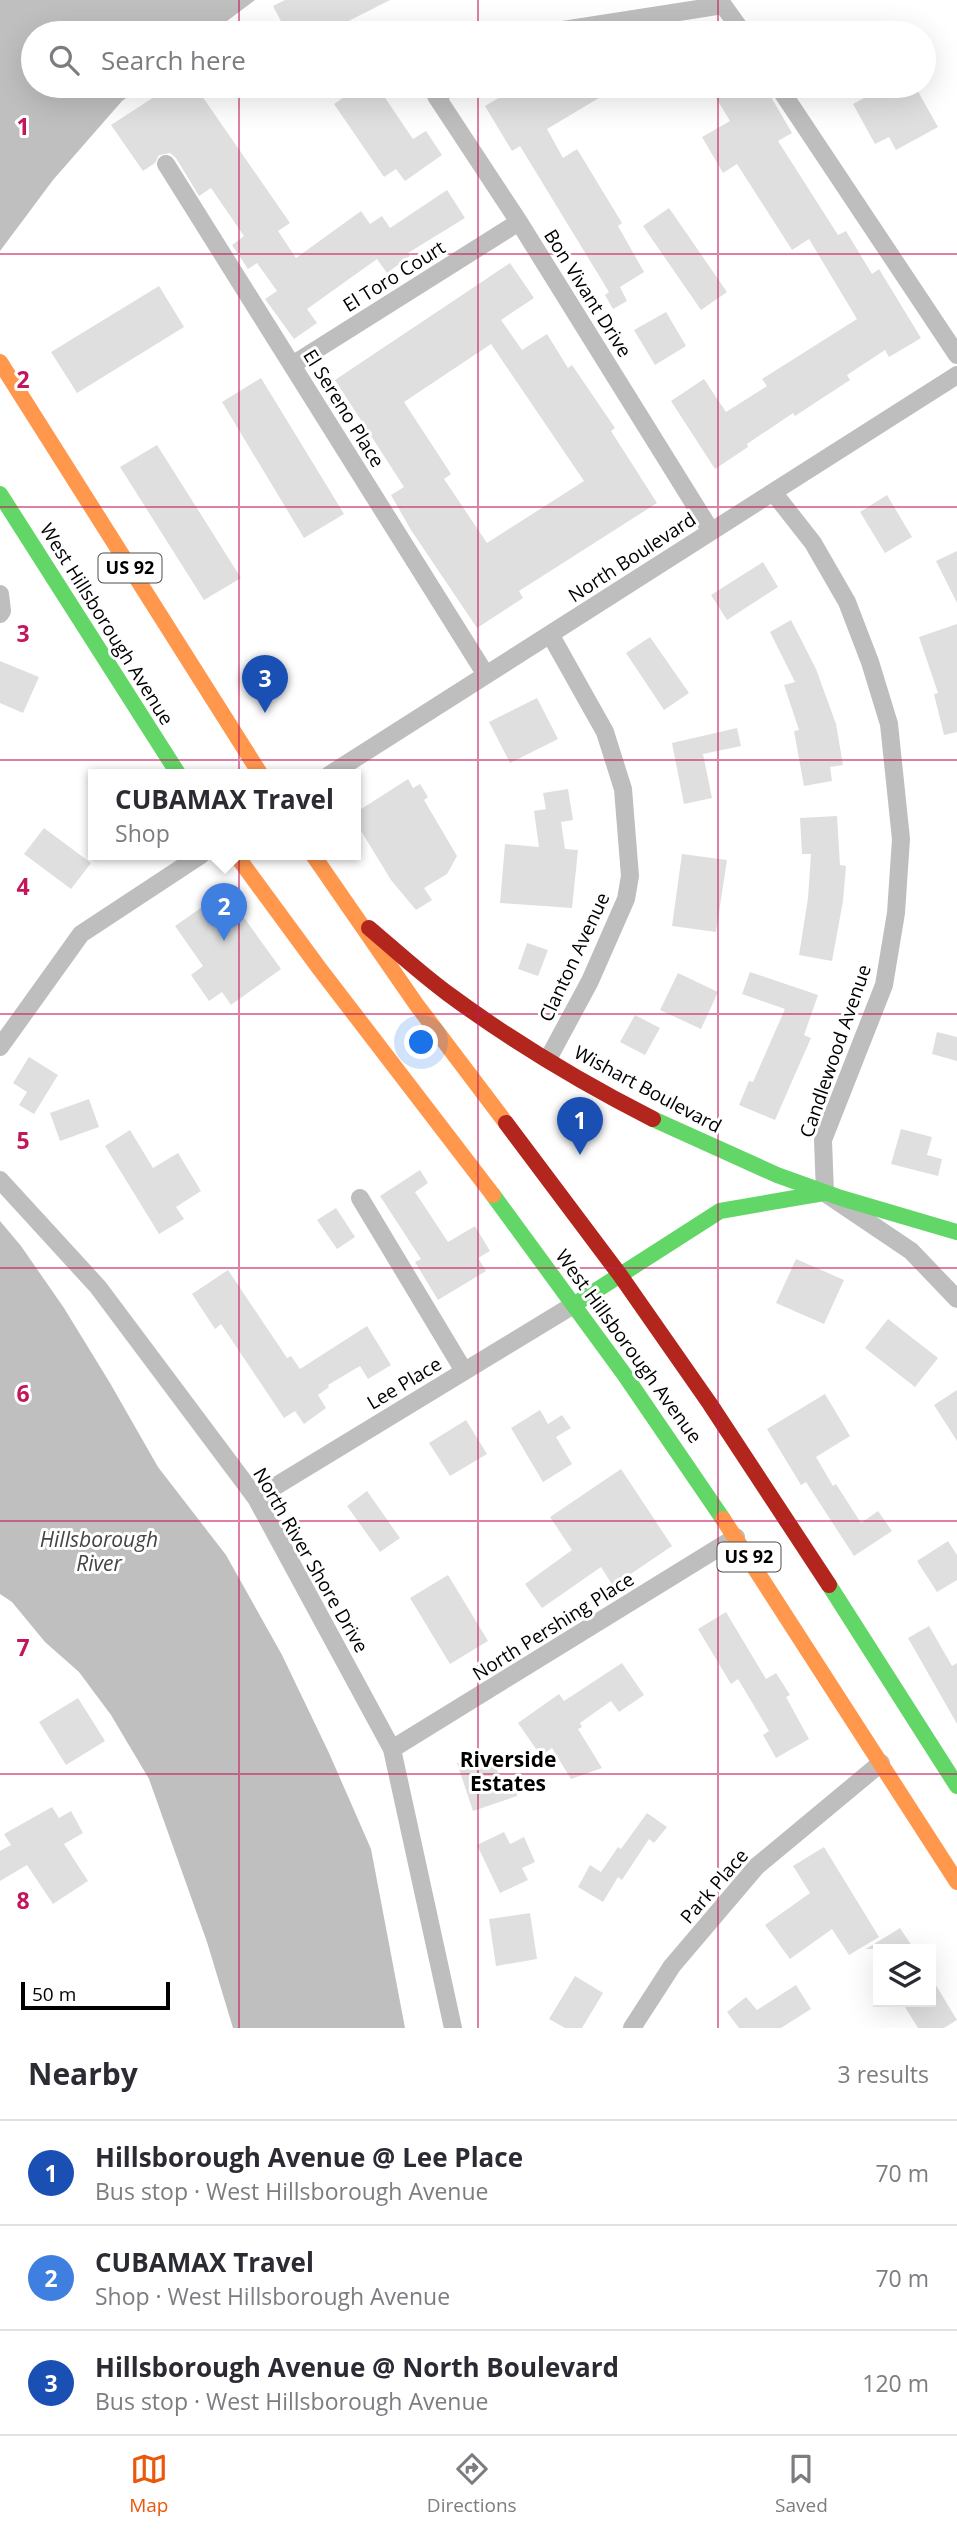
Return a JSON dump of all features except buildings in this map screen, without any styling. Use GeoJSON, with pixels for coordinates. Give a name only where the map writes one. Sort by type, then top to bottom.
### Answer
{"type":"FeatureCollection","features":[{"type":"Feature","properties":{"kind":"main road","name":"US 92"},"geometry":{"type":"LineString","coordinates":[[0,362],[257,769]]}},
{"type":"Feature","properties":{"kind":"main road","name":"West Hillsborough Avenue"},"geometry":{"type":"LineString","coordinates":[[0,494],[175,769]]}},
{"type":"Feature","properties":{"kind":"main road","name":"West Hillsborough Avenue"},"geometry":{"type":"LineString","coordinates":[[240,860],[315,965],[575,1304],[665,1431],[957,1882]]}},
{"type":"Feature","properties":{"kind":"main road","name":"West Hillsborough Avenue"},"geometry":{"type":"LineString","coordinates":[[316,860],[415,1004],[620,1275],[785,1516],[957,1786]]}},
{"type":"Feature","properties":{"kind":"main road","name":"Wishart Boulevard"},"geometry":{"type":"LineString","coordinates":[[354,916],[459,1001],[636,1112],[729,1155],[825,1193],[957,1232]]}},
{"type":"Feature","properties":{"kind":"main road"},"geometry":{"type":"LineString","coordinates":[[575,1304],[720,1211],[765,1201],[825,1193]]}},
{"type":"Feature","properties":{"kind":"street"},"geometry":{"type":"LineString","coordinates":[[621,21],[723,5],[734,21]]}},
{"type":"Feature","properties":{"kind":"street","name":"Bon Vivant Drive"},"geometry":{"type":"LineString","coordinates":[[437,98],[519,222],[711,531]]}},
{"type":"Feature","properties":{"kind":"street"},"geometry":{"type":"LineString","coordinates":[[786,98],[957,355]]}},
{"type":"Feature","properties":{"kind":"street","name":"El Sereno Place"},"geometry":{"type":"LineString","coordinates":[[166,164],[486,675]]}},
{"type":"Feature","properties":{"kind":"street","name":"El Toro Court"},"geometry":{"type":"LineString","coordinates":[[292,365],[519,222]]}},
{"type":"Feature","properties":{"kind":"street","name":"North Boulevard"},"geometry":{"type":"LineString","coordinates":[[338,769],[957,375]]}},
{"type":"Feature","properties":{"kind":"street","name":"Candlewood Avenue"},"geometry":{"type":"LineString","coordinates":[[773,492],[813,543],[847,602],[870,662],[889,724],[901,839],[896,913],[884,985],[823,1140],[825,1193]]}},
{"type":"Feature","properties":{"kind":"street"},"geometry":{"type":"LineString","coordinates":[[0,594],[0,614]]}},
{"type":"Feature","properties":{"kind":"street","name":"Clanton Avenue"},"geometry":{"type":"LineString","coordinates":[[548,1059],[596,969],[626,899],[630,876],[623,789],[606,732],[550,634]]}},
{"type":"Feature","properties":{"kind":"street"},"geometry":{"type":"LineString","coordinates":[[0,1047],[80,934],[193,860]]}},
{"type":"Feature","properties":{"kind":"street","name":"North River Shore Drive"},"geometry":{"type":"LineString","coordinates":[[0,1180],[98,1287],[256,1498],[392,1749],[453,2028]]}},
{"type":"Feature","properties":{"kind":"street"},"geometry":{"type":"LineString","coordinates":[[825,1193],[911,1251],[957,1299]]}},
{"type":"Feature","properties":{"kind":"street"},"geometry":{"type":"LineString","coordinates":[[360,1198],[464,1371]]}},
{"type":"Feature","properties":{"kind":"street","name":"Lee Place"},"geometry":{"type":"LineString","coordinates":[[256,1498],[575,1304]]}},
{"type":"Feature","properties":{"kind":"street","name":"North Pershing Place"},"geometry":{"type":"LineString","coordinates":[[392,1749],[736,1537]]}},
{"type":"Feature","properties":{"kind":"street","name":"Park Place"},"geometry":{"type":"LineString","coordinates":[[632,2028],[672,1966],[757,1866],[881,1763]]}},
{"type":"Feature","properties":{"kind":"water"},"geometry":{"type":"Polygon","coordinates":[[[0,0],[255,0],[227,21],[21,21],[21,98],[126,98],[53,180],[0,251],[0,0]]]}},
{"type":"Feature","properties":{"kind":"water","name":"Hillsborough River"},"geometry":{"type":"Polygon","coordinates":[[[0,1221],[21,1246],[64,1308],[158,1467],[226,1555],[282,1655],[371,1849],[405,2028],[233,2028],[207,1942],[149,1779],[111,1715],[79,1672],[45,1642],[12,1602],[0,1594],[0,1221]]]}},
{"type":"Feature","properties":{"kind":"traffic: fast"},"geometry":{"type":"LineString","coordinates":[[0,494],[175,769]]}},
{"type":"Feature","properties":{"kind":"traffic: fast"},"geometry":{"type":"LineString","coordinates":[[653,1119],[777,1175],[841,1198],[957,1232]]}},
{"type":"Feature","properties":{"kind":"traffic: fast"},"geometry":{"type":"LineString","coordinates":[[575,1304],[720,1211],[824,1193]]}},
{"type":"Feature","properties":{"kind":"traffic: fast"},"geometry":{"type":"LineString","coordinates":[[493,1195],[624,1374],[723,1519]]}},
{"type":"Feature","properties":{"kind":"traffic: fast"},"geometry":{"type":"LineString","coordinates":[[829,1585],[957,1786]]}},
{"type":"Feature","properties":{"kind":"traffic: slow"},"geometry":{"type":"LineString","coordinates":[[0,362],[257,769]]}},
{"type":"Feature","properties":{"kind":"traffic: slow"},"geometry":{"type":"LineString","coordinates":[[240,860],[493,1195]]}},
{"type":"Feature","properties":{"kind":"traffic: slow"},"geometry":{"type":"LineString","coordinates":[[316,860],[416,1004],[506,1123]]}},
{"type":"Feature","properties":{"kind":"traffic: slow"},"geometry":{"type":"LineString","coordinates":[[723,1519],[957,1882]]}},
{"type":"Feature","properties":{"kind":"traffic: jam"},"geometry":{"type":"LineString","coordinates":[[369,928],[437,985],[497,1028],[574,1076],[653,1119]]}},
{"type":"Feature","properties":{"kind":"traffic: jam"},"geometry":{"type":"LineString","coordinates":[[506,1123],[620,1275],[710,1404],[829,1585]]}},
{"type":"Feature","properties":{"kind":"place","name":"Hillsborough Avenue @ North Boulevard"},"geometry":{"type":"Point","coordinates":[265,713]}},
{"type":"Feature","properties":{"kind":"place","name":"CUBAMAX Travel"},"geometry":{"type":"Point","coordinates":[224,941]}},
{"type":"Feature","properties":{"kind":"place","name":"Hillsborough Avenue @ Lee Place"},"geometry":{"type":"Point","coordinates":[580,1155]}},
{"type":"Feature","properties":{"kind":"district","name":"Riverside Estates"},"geometry":{"type":"Point","coordinates":[508,1772]}}]}
